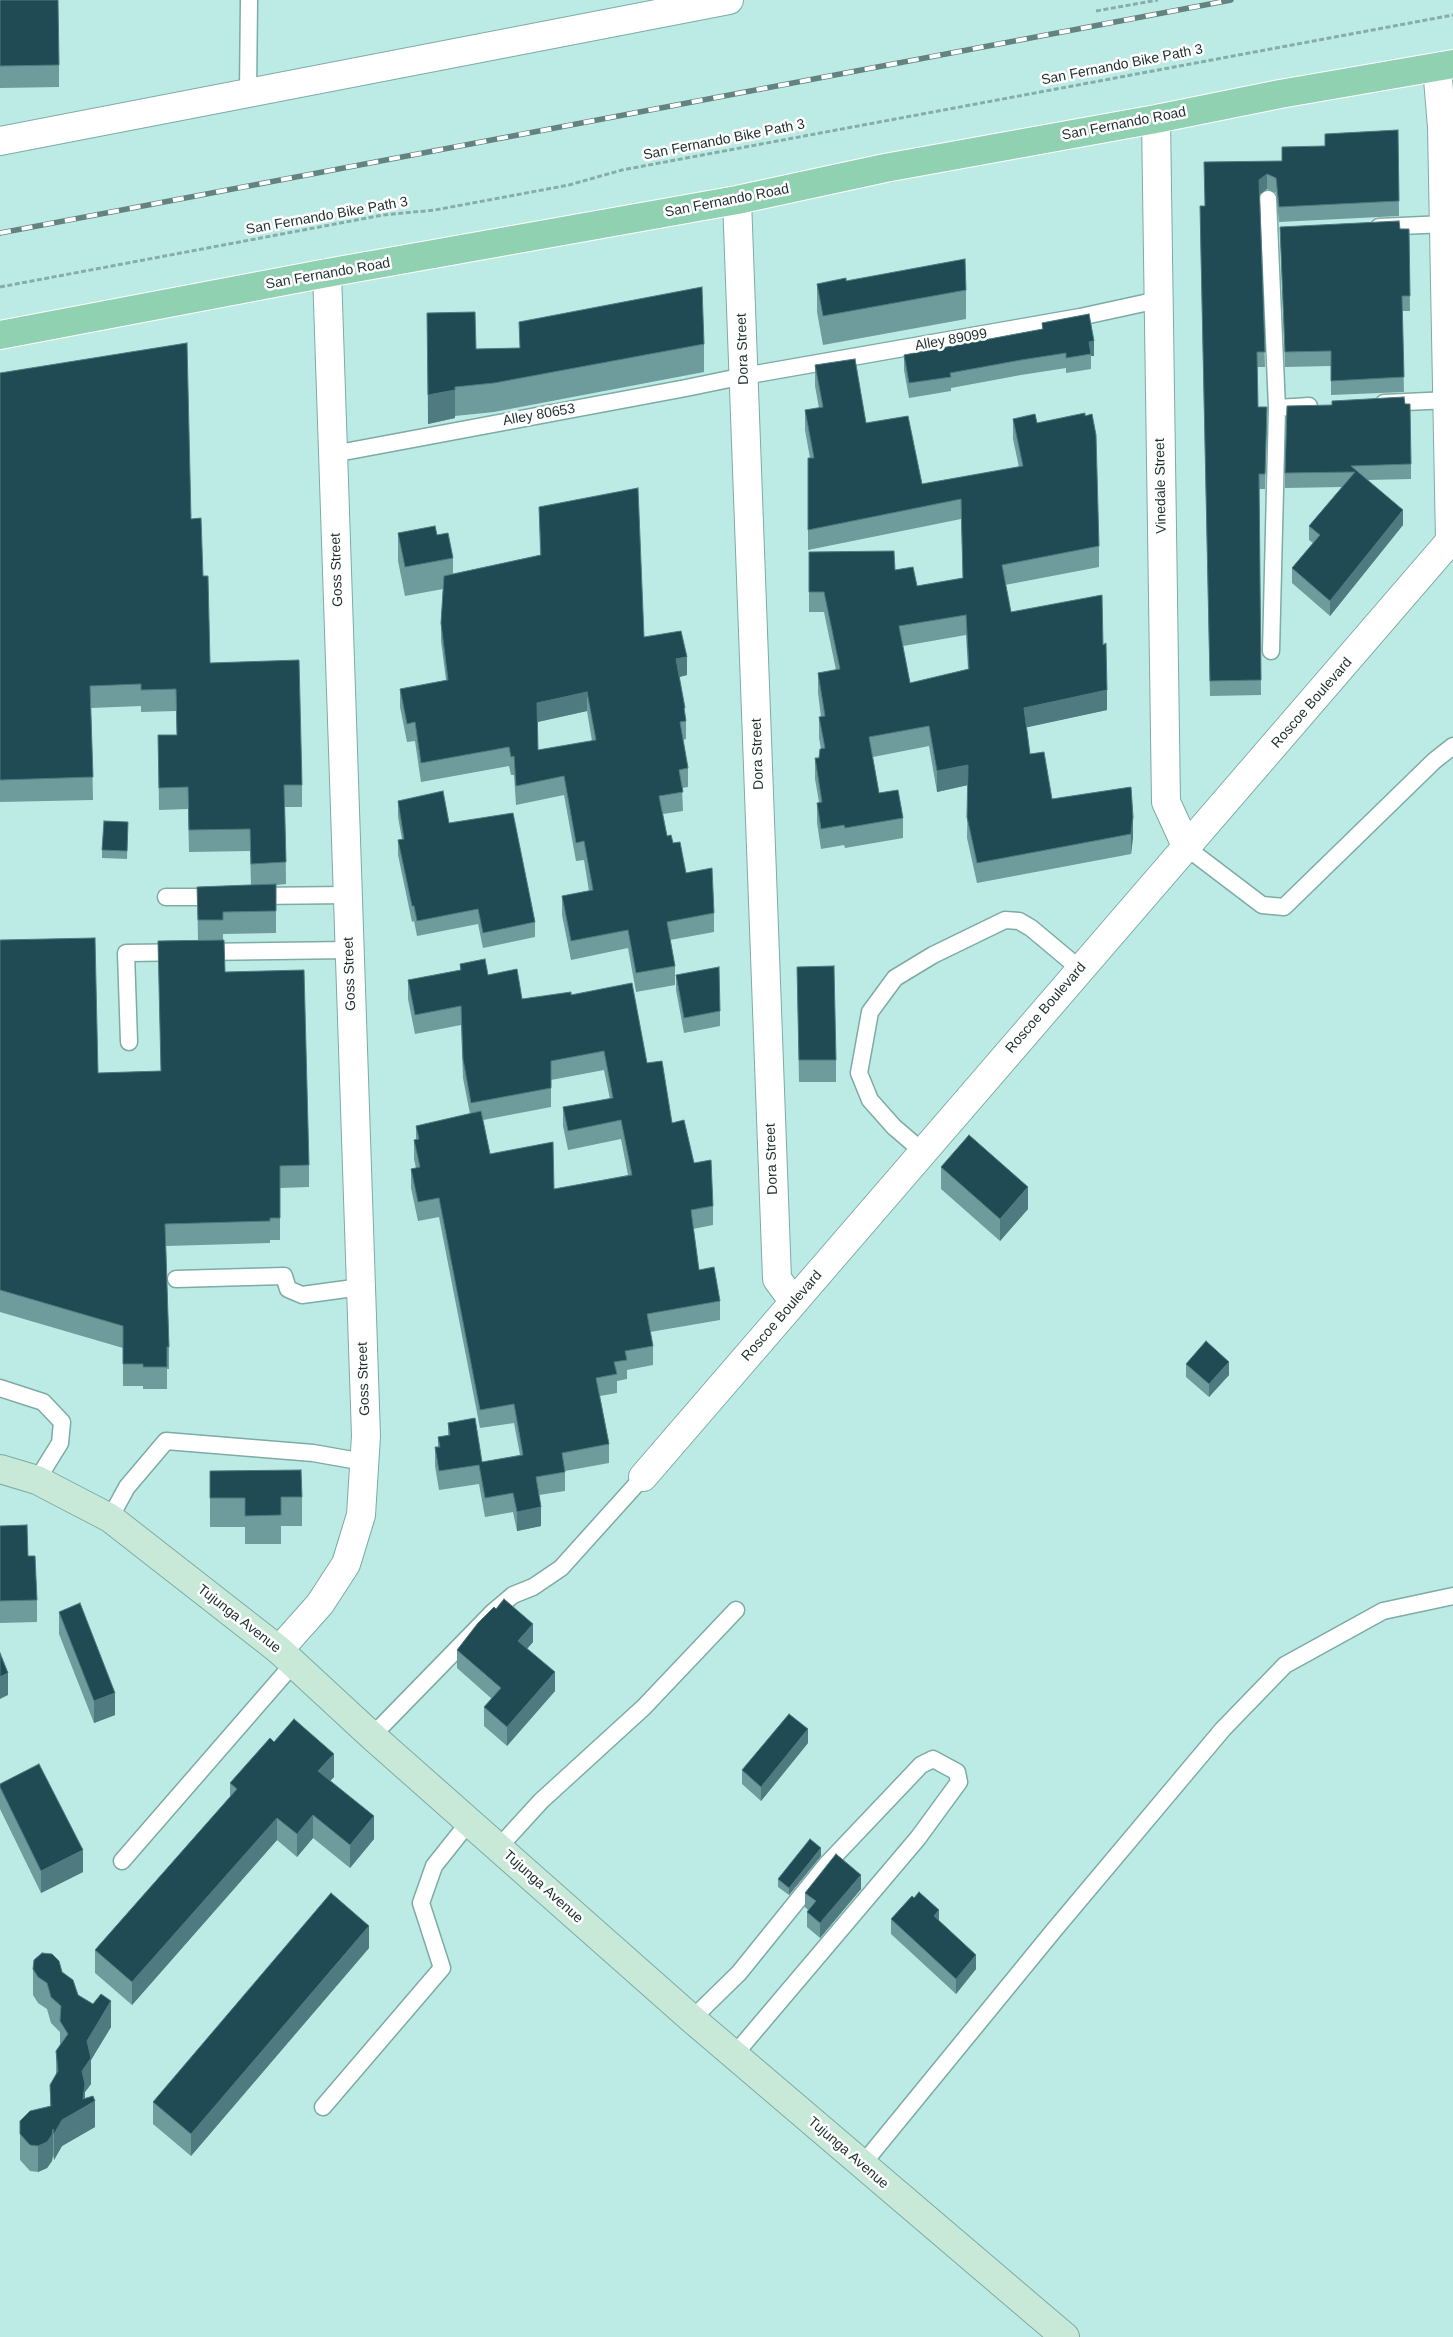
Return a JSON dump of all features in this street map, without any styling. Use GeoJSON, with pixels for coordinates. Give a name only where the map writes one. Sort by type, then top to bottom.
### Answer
{"type":"FeatureCollection","features":[{"type":"Feature","properties":{"kind":"main road","name":"San Fernando Road"},"geometry":{"type":"LineString","coordinates":[[0,335],[327,273],[737,200],[885,168],[1156,119],[1280,94],[1445,66]]}},
{"type":"Feature","properties":{"kind":"street"},"geometry":{"type":"LineString","coordinates":[[0,141],[729,0]]}},
{"type":"Feature","properties":{"kind":"street"},"geometry":{"type":"LineString","coordinates":[[1445,66],[1442,127],[1452,542]]}},
{"type":"Feature","properties":{"kind":"street","name":"Vinedale Street"},"geometry":{"type":"LineString","coordinates":[[1156,119],[1166,802],[1187,848]]}},
{"type":"Feature","properties":{"kind":"street","name":"Dora Street"},"geometry":{"type":"LineString","coordinates":[[737,200],[777,1279],[794,1302]]}},
{"type":"Feature","properties":{"kind":"street","name":"Goss Street"},"geometry":{"type":"LineString","coordinates":[[286,1656],[346,1564],[361,1515],[366,1436],[327,273]]}},
{"type":"Feature","properties":{"kind":"street","name":"Roscoe Boulevard"},"geometry":{"type":"LineString","coordinates":[[643,1476],[922,1151],[1452,542]]}},
{"type":"Feature","properties":{"kind":"street","name":"Tujunga Avenue"},"geometry":{"type":"LineString","coordinates":[[0,1469],[36,1480],[110,1518],[286,1656],[372,1736],[692,2019],[735,2054],[862,2166],[1065,2337]]}},
{"type":"Feature","properties":{"kind":"lane"},"geometry":{"type":"LineString","coordinates":[[248,93],[249,0]]}},
{"type":"Feature","properties":{"kind":"lane"},"geometry":{"type":"LineString","coordinates":[[1268,199],[1277,408],[1271,651]]}},
{"type":"Feature","properties":{"kind":"lane"},"geometry":{"type":"LineString","coordinates":[[1367,228],[1445,224]]}},
{"type":"Feature","properties":{"kind":"lane"},"geometry":{"type":"LineString","coordinates":[[1270,232],[1289,231]]}},
{"type":"Feature","properties":{"kind":"lane","name":"Alley 89099"},"geometry":{"type":"LineString","coordinates":[[744,376],[1080,317],[1158,300]]}},
{"type":"Feature","properties":{"kind":"lane","name":"Alley 80653"},"geometry":{"type":"LineString","coordinates":[[333,454],[744,376]]}},
{"type":"Feature","properties":{"kind":"lane"},"geometry":{"type":"LineString","coordinates":[[1370,404],[1449,400]]}},
{"type":"Feature","properties":{"kind":"lane"},"geometry":{"type":"LineString","coordinates":[[1277,408],[1324,406]]}},
{"type":"Feature","properties":{"kind":"lane"},"geometry":{"type":"LineString","coordinates":[[1187,848],[1262,905],[1284,906],[1434,761],[1453,746]]}},
{"type":"Feature","properties":{"kind":"lane"},"geometry":{"type":"LineString","coordinates":[[166,897],[348,894]]}},
{"type":"Feature","properties":{"kind":"lane"},"geometry":{"type":"LineString","coordinates":[[922,1151],[894,1127],[870,1100],[859,1073],[870,1012],[895,978],[933,956],[1005,920],[1019,921],[1030,928],[1080,969]]}},
{"type":"Feature","properties":{"kind":"lane"},"geometry":{"type":"LineString","coordinates":[[129,1042],[126,954],[350,950]]}},
{"type":"Feature","properties":{"kind":"lane"},"geometry":{"type":"LineString","coordinates":[[176,1279],[284,1276],[288,1288],[302,1294],[361,1287]]}},
{"type":"Feature","properties":{"kind":"lane"},"geometry":{"type":"LineString","coordinates":[[0,1388],[43,1402],[62,1422],[60,1442],[36,1480]]}},
{"type":"Feature","properties":{"kind":"lane"},"geometry":{"type":"LineString","coordinates":[[110,1518],[127,1487],[166,1441],[313,1453],[364,1462]]}},
{"type":"Feature","properties":{"kind":"lane"},"geometry":{"type":"LineString","coordinates":[[372,1736],[513,1594],[533,1587],[561,1568],[643,1476]]}},
{"type":"Feature","properties":{"kind":"lane"},"geometry":{"type":"LineString","coordinates":[[862,2166],[1054,1930],[1223,1728],[1285,1665],[1383,1611],[1453,1596]]}},
{"type":"Feature","properties":{"kind":"lane"},"geometry":{"type":"LineString","coordinates":[[499,1848],[541,1801],[644,1707],[736,1610]]}},
{"type":"Feature","properties":{"kind":"lane"},"geometry":{"type":"LineString","coordinates":[[122,1862],[286,1656]]}},
{"type":"Feature","properties":{"kind":"lane"},"geometry":{"type":"LineString","coordinates":[[692,2019],[739,1973],[827,1864],[921,1765],[933,1759],[957,1772],[959,1782],[918,1838],[735,2054]]}},
{"type":"Feature","properties":{"kind":"lane"},"geometry":{"type":"LineString","coordinates":[[324,2107],[442,1968],[421,1903],[434,1866],[469,1822]]}},
{"type":"Feature","properties":{"kind":"path"},"geometry":{"type":"LineString","coordinates":[[1096,12],[1158,0]]}},
{"type":"Feature","properties":{"kind":"path","name":"San Fernando Bike Path 3"},"geometry":{"type":"LineString","coordinates":[[0,287],[383,215],[435,210],[569,186],[622,170],[1453,15]]}},
{"type":"Feature","properties":{"kind":"building"},"geometry":{"type":"Polygon","coordinates":[[[0,0],[58,0],[59,65],[0,66],[0,0]]]}},
{"type":"Feature","properties":{"kind":"building"},"geometry":{"type":"Polygon","coordinates":[[[1398,130],[1399,201],[1279,207],[1276,178],[1267,174],[1259,180],[1265,352],[1257,352],[1258,407],[1267,407],[1265,474],[1259,474],[1261,680],[1210,681],[1200,206],[1205,206],[1204,162],[1282,161],[1282,147],[1325,146],[1325,134],[1398,130]]]}},
{"type":"Feature","properties":{"kind":"building"},"geometry":{"type":"Polygon","coordinates":[[[1399,221],[1400,229],[1409,229],[1410,296],[1402,296],[1404,377],[1331,381],[1331,351],[1285,352],[1280,227],[1399,221]]]}},
{"type":"Feature","properties":{"kind":"building"},"geometry":{"type":"Polygon","coordinates":[[[965,259],[966,290],[823,316],[817,284],[846,278],[846,281],[965,259]]]}},
{"type":"Feature","properties":{"kind":"building"},"geometry":{"type":"Polygon","coordinates":[[[702,287],[704,344],[494,383],[455,387],[455,390],[428,395],[427,313],[475,312],[476,349],[520,348],[519,322],[702,287]]]}},
{"type":"Feature","properties":{"kind":"building"},"geometry":{"type":"Polygon","coordinates":[[[1089,314],[1094,341],[1089,342],[1091,354],[1066,358],[1066,353],[1021,360],[950,373],[951,377],[909,383],[904,355],[1043,329],[1042,323],[1089,314]]]}},
{"type":"Feature","properties":{"kind":"building"},"geometry":{"type":"Polygon","coordinates":[[[187,343],[191,519],[201,518],[203,576],[208,576],[210,663],[299,660],[302,785],[284,785],[286,862],[251,864],[250,829],[189,830],[188,787],[159,788],[158,735],[177,735],[176,689],[141,690],[141,684],[90,686],[93,777],[0,780],[0,373],[187,343]]]}},
{"type":"Feature","properties":{"kind":"building"},"geometry":{"type":"Polygon","coordinates":[[[855,359],[866,423],[908,416],[922,484],[1023,466],[1013,419],[1035,414],[1037,423],[1085,413],[1085,416],[1092,414],[1096,435],[1099,546],[1002,565],[1011,612],[1102,595],[1103,645],[1106,643],[1107,690],[1024,708],[1030,754],[1044,752],[1052,799],[1131,787],[1133,817],[1131,834],[977,863],[967,817],[968,765],[937,771],[929,726],[869,737],[879,793],[898,790],[903,818],[845,828],[844,825],[821,829],[817,803],[822,802],[815,758],[819,758],[820,749],[825,748],[819,717],[825,716],[818,673],[840,669],[824,592],[809,592],[809,552],[894,551],[895,570],[913,567],[917,586],[963,578],[961,499],[808,530],[808,458],[814,458],[805,410],[823,407],[815,365],[855,359]],[[966,615],[899,626],[910,683],[969,669],[966,615]]]}},
{"type":"Feature","properties":{"kind":"building"},"geometry":{"type":"Polygon","coordinates":[[[1404,397],[1405,404],[1410,404],[1411,464],[1351,466],[1403,510],[1330,601],[1292,568],[1320,535],[1309,526],[1355,472],[1285,473],[1287,406],[1332,405],[1332,401],[1404,397]]]}},
{"type":"Feature","properties":{"kind":"building"},"geometry":{"type":"Polygon","coordinates":[[[638,488],[644,637],[681,631],[687,657],[676,659],[685,708],[686,721],[680,722],[688,768],[679,770],[683,792],[659,796],[667,836],[671,835],[673,843],[680,842],[686,873],[712,868],[714,913],[667,922],[675,966],[636,973],[628,930],[571,941],[562,896],[593,890],[584,841],[576,843],[564,776],[516,786],[514,756],[511,757],[509,747],[421,763],[415,722],[407,724],[400,689],[448,680],[441,623],[444,576],[541,555],[539,507],[638,488]],[[587,692],[537,703],[538,750],[596,740],[587,692]]]}},
{"type":"Feature","properties":{"kind":"building"},"geometry":{"type":"Polygon","coordinates":[[[435,526],[437,535],[448,533],[453,558],[405,567],[398,533],[435,526]]]}},
{"type":"Feature","properties":{"kind":"building"},"geometry":{"type":"Polygon","coordinates":[[[443,791],[449,823],[513,813],[535,922],[483,933],[478,909],[417,921],[398,840],[404,839],[398,801],[443,791]]]}},
{"type":"Feature","properties":{"kind":"building"},"geometry":{"type":"Polygon","coordinates":[[[104,821],[128,822],[127,851],[102,850],[104,821]]]}},
{"type":"Feature","properties":{"kind":"building"},"geometry":{"type":"Polygon","coordinates":[[[276,884],[276,911],[223,912],[223,920],[198,920],[197,887],[276,884]]]}},
{"type":"Feature","properties":{"kind":"building"},"geometry":{"type":"Polygon","coordinates":[[[95,938],[98,1073],[161,1071],[158,941],[224,940],[225,972],[304,970],[309,1165],[280,1166],[280,1218],[270,1218],[270,1221],[165,1224],[169,1347],[167,1347],[167,1367],[143,1367],[143,1364],[123,1364],[123,1326],[0,1290],[0,940],[95,938]]]}},
{"type":"Feature","properties":{"kind":"building"},"geometry":{"type":"Polygon","coordinates":[[[485,959],[488,975],[517,969],[522,999],[571,992],[571,995],[632,983],[647,1063],[662,1061],[672,1123],[684,1120],[694,1163],[711,1160],[713,1206],[691,1210],[699,1270],[714,1267],[720,1301],[647,1314],[653,1346],[625,1351],[627,1360],[614,1362],[617,1374],[596,1378],[609,1444],[562,1453],[565,1472],[536,1477],[541,1507],[517,1512],[513,1493],[485,1498],[479,1465],[439,1471],[435,1447],[440,1447],[438,1437],[450,1435],[448,1423],[475,1418],[482,1462],[523,1455],[514,1404],[480,1410],[439,1198],[418,1202],[411,1169],[420,1167],[414,1140],[419,1139],[416,1126],[481,1111],[490,1154],[553,1142],[554,1189],[632,1175],[621,1120],[568,1131],[563,1107],[613,1098],[604,1051],[551,1061],[551,1088],[471,1103],[463,1059],[461,1006],[415,1015],[408,980],[461,970],[460,964],[485,959]]]}},
{"type":"Feature","properties":{"kind":"building"},"geometry":{"type":"Polygon","coordinates":[[[834,966],[836,1060],[799,1060],[797,967],[834,966]]]}},
{"type":"Feature","properties":{"kind":"building"},"geometry":{"type":"Polygon","coordinates":[[[719,967],[720,1011],[684,1018],[676,975],[719,967]]]}},
{"type":"Feature","properties":{"kind":"building"},"geometry":{"type":"Polygon","coordinates":[[[969,1135],[1028,1187],[1000,1219],[941,1167],[969,1135]]]}},
{"type":"Feature","properties":{"kind":"building"},"geometry":{"type":"Polygon","coordinates":[[[1206,1341],[1229,1362],[1209,1384],[1186,1364],[1206,1341]]]}},
{"type":"Feature","properties":{"kind":"building"},"geometry":{"type":"Polygon","coordinates":[[[301,1470],[302,1497],[281,1497],[281,1515],[245,1516],[245,1498],[210,1498],[210,1471],[301,1470]]]}},
{"type":"Feature","properties":{"kind":"building"},"geometry":{"type":"Polygon","coordinates":[[[27,1525],[28,1556],[35,1556],[37,1600],[0,1601],[0,1526],[27,1525]]]}},
{"type":"Feature","properties":{"kind":"building"},"geometry":{"type":"Polygon","coordinates":[[[504,1599],[533,1624],[518,1641],[555,1672],[507,1727],[484,1707],[501,1688],[457,1650],[478,1623],[494,1607],[496,1609],[504,1599]]]}},
{"type":"Feature","properties":{"kind":"building"},"geometry":{"type":"Polygon","coordinates":[[[80,1603],[115,1693],[94,1701],[59,1612],[80,1603]]]}},
{"type":"Feature","properties":{"kind":"building"},"geometry":{"type":"Polygon","coordinates":[[[0,1653],[8,1673],[0,1677],[0,1653]]]}},
{"type":"Feature","properties":{"kind":"building"},"geometry":{"type":"Polygon","coordinates":[[[789,1714],[808,1729],[761,1787],[742,1770],[789,1714]]]}},
{"type":"Feature","properties":{"kind":"building"},"geometry":{"type":"Polygon","coordinates":[[[294,1719],[334,1754],[318,1771],[374,1816],[350,1845],[313,1815],[297,1834],[277,1818],[132,1982],[95,1950],[237,1789],[230,1783],[270,1738],[274,1742],[294,1719]]]}},
{"type":"Feature","properties":{"kind":"building"},"geometry":{"type":"Polygon","coordinates":[[[39,1764],[83,1850],[41,1871],[0,1787],[0,1784],[39,1764]]]}},
{"type":"Feature","properties":{"kind":"building"},"geometry":{"type":"Polygon","coordinates":[[[810,1839],[821,1848],[789,1888],[778,1879],[810,1839]]]}},
{"type":"Feature","properties":{"kind":"building"},"geometry":{"type":"Polygon","coordinates":[[[836,1854],[861,1875],[820,1923],[807,1912],[816,1901],[805,1893],[836,1854]]]}},
{"type":"Feature","properties":{"kind":"building"},"geometry":{"type":"Polygon","coordinates":[[[919,1892],[939,1910],[934,1916],[976,1955],[956,1979],[891,1919],[912,1896],[914,1898],[919,1892]]]}},
{"type":"Feature","properties":{"kind":"building"},"geometry":{"type":"Polygon","coordinates":[[[331,1893],[369,1926],[191,2134],[153,2102],[331,1893]]]}},
{"type":"Feature","properties":{"kind":"building"},"geometry":{"type":"Polygon","coordinates":[[[42,1953],[52,1954],[59,1961],[62,1972],[73,1980],[78,1995],[93,2004],[101,1994],[111,2001],[87,2041],[91,2058],[82,2071],[85,2084],[83,2099],[93,2096],[95,2101],[62,2120],[54,2134],[53,2129],[52,2135],[47,2142],[38,2146],[30,2145],[20,2134],[20,2121],[30,2111],[51,2106],[50,2085],[58,2071],[56,2051],[68,2034],[60,2021],[61,2006],[51,1997],[47,1983],[38,1977],[33,1969],[34,1960],[42,1953]]]}},
{"type":"Feature","properties":{"kind":"railway"},"geometry":{"type":"LineString","coordinates":[[0,233],[1231,0]]}}]}
